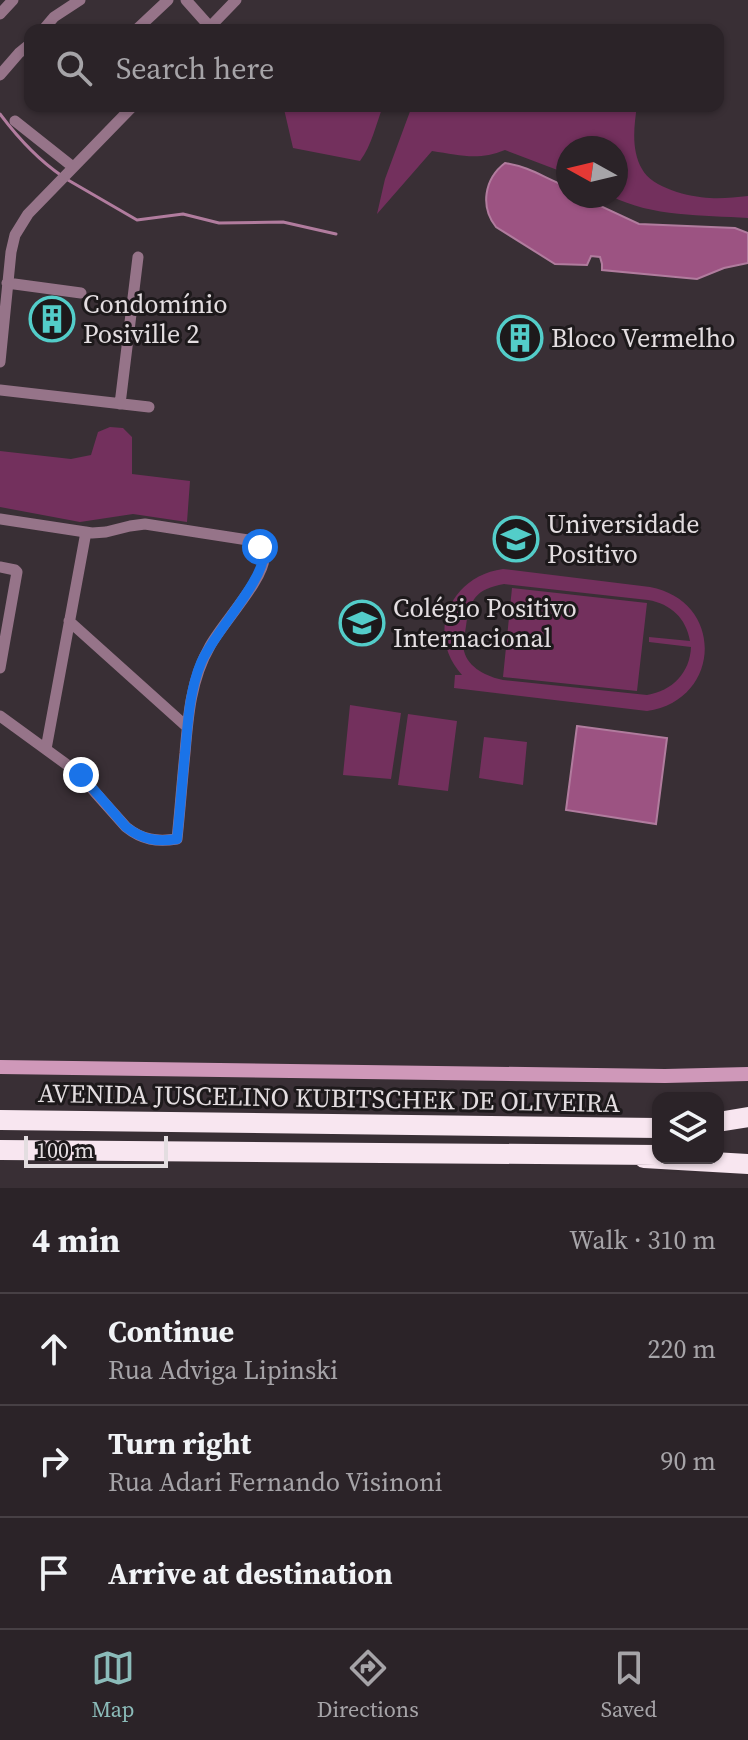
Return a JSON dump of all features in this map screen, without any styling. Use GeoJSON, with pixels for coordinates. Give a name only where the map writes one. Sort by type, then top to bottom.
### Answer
{"type":"FeatureCollection","features":[{"type":"Feature","properties":{"kind":"highway"},"geometry":{"type":"LineString","coordinates":[[724,1121],[748,1117]]}},
{"type":"Feature","properties":{"kind":"highway","name":"AVENIDA JUSCELINO KUBITSCHEK DE OLIVEIRA"},"geometry":{"type":"LineString","coordinates":[[0,1120],[652,1128]]}},
{"type":"Feature","properties":{"kind":"highway"},"geometry":{"type":"LineString","coordinates":[[724,1128],[748,1128]]}},
{"type":"Feature","properties":{"kind":"highway","name":"AVENIDA JUSCELINO KUBITSCHEK DE OLIVEIRA"},"geometry":{"type":"LineString","coordinates":[[0,1150],[652,1155]]}},
{"type":"Feature","properties":{"kind":"highway"},"geometry":{"type":"LineString","coordinates":[[592,1155],[748,1164]]}},
{"type":"Feature","properties":{"kind":"highway"},"geometry":{"type":"LineString","coordinates":[[724,1155],[748,1155]]}},
{"type":"Feature","properties":{"kind":"main road"},"geometry":{"type":"LineString","coordinates":[[0,1067],[665,1076],[748,1074]]}},
{"type":"Feature","properties":{"kind":"street"},"geometry":{"type":"LineString","coordinates":[[0,14],[13,0]]}},
{"type":"Feature","properties":{"kind":"street"},"geometry":{"type":"LineString","coordinates":[[49,24],[80,0]]}},
{"type":"Feature","properties":{"kind":"street"},"geometry":{"type":"LineString","coordinates":[[142,24],[168,0]]}},
{"type":"Feature","properties":{"kind":"street"},"geometry":{"type":"LineString","coordinates":[[186,0],[206,24]]}},
{"type":"Feature","properties":{"kind":"street"},"geometry":{"type":"LineString","coordinates":[[213,24],[236,0]]}},
{"type":"Feature","properties":{"kind":"street"},"geometry":{"type":"LineString","coordinates":[[0,75],[24,48]]}},
{"type":"Feature","properties":{"kind":"street"},"geometry":{"type":"LineString","coordinates":[[0,362],[15,235],[28,214],[122,112]]}},
{"type":"Feature","properties":{"kind":"street"},"geometry":{"type":"LineString","coordinates":[[15,121],[72,169]]}},
{"type":"Feature","properties":{"kind":"street"},"geometry":{"type":"LineString","coordinates":[[120,404],[138,257]]}},
{"type":"Feature","properties":{"kind":"street"},"geometry":{"type":"LineString","coordinates":[[7,283],[81,293]]}},
{"type":"Feature","properties":{"kind":"street"},"geometry":{"type":"LineString","coordinates":[[0,390],[149,407]]}},
{"type":"Feature","properties":{"kind":"street"},"geometry":{"type":"LineString","coordinates":[[0,519],[99,533],[153,525],[248,540],[264,552],[257,577],[218,633],[202,661],[192,690],[177,839],[154,840],[135,834],[81,775],[0,716]]}},
{"type":"Feature","properties":{"kind":"street"},"geometry":{"type":"LineString","coordinates":[[46,749],[86,532]]}},
{"type":"Feature","properties":{"kind":"street"},"geometry":{"type":"LineString","coordinates":[[0,567],[17,572],[0,668]]}},
{"type":"Feature","properties":{"kind":"street"},"geometry":{"type":"LineString","coordinates":[[69,621],[187,727]]}},
{"type":"Feature","properties":{"kind":"shaded area"},"geometry":{"type":"Polygon","coordinates":[[[285,112],[381,112],[360,161],[293,148],[285,112]]]}},
{"type":"Feature","properties":{"kind":"shaded area"},"geometry":{"type":"Polygon","coordinates":[[[410,112],[636,112],[635,146],[647,176],[662,186],[692,196],[748,196],[748,218],[660,211],[628,203],[628,136],[556,136],[556,169],[505,150],[477,156],[432,151],[377,214],[385,179],[410,112]]]}},
{"type":"Feature","properties":{"kind":"shaded area"},"geometry":{"type":"Polygon","coordinates":[[[505,163],[556,182],[556,208],[605,208],[639,224],[735,228],[748,233],[748,263],[724,268],[697,279],[602,270],[600,257],[591,256],[587,265],[555,264],[496,227],[491,219],[487,194],[492,177],[505,163]]]}},
{"type":"Feature","properties":{"kind":"shaded area"},"geometry":{"type":"Polygon","coordinates":[[[110,427],[123,428],[132,437],[132,474],[190,481],[187,522],[133,514],[80,522],[0,507],[0,451],[71,459],[91,455],[98,432],[110,427]]]}},
{"type":"Feature","properties":{"kind":"shaded area"},"geometry":{"type":"Polygon","coordinates":[[[503,569],[650,587],[674,596],[692,611],[702,629],[705,650],[701,671],[690,689],[672,703],[647,711],[454,688],[455,675],[462,675],[451,659],[445,642],[449,609],[469,583],[503,569]],[[504,584],[494,586],[481,592],[472,602],[463,642],[464,651],[479,671],[503,680],[647,695],[656,693],[672,685],[683,673],[691,647],[649,642],[649,637],[690,641],[685,625],[676,613],[648,600],[504,584]]]}},
{"type":"Feature","properties":{"kind":"shaded area"},"geometry":{"type":"Polygon","coordinates":[[[512,588],[647,603],[637,691],[503,677],[512,588]]]}},
{"type":"Feature","properties":{"kind":"shaded area"},"geometry":{"type":"Polygon","coordinates":[[[350,705],[401,713],[391,779],[343,775],[350,705]]]}},
{"type":"Feature","properties":{"kind":"shaded area"},"geometry":{"type":"Polygon","coordinates":[[[408,714],[457,721],[448,791],[398,785],[408,714]]]}},
{"type":"Feature","properties":{"kind":"shaded area"},"geometry":{"type":"Polygon","coordinates":[[[577,726],[667,738],[656,824],[566,810],[577,726]]]}},
{"type":"Feature","properties":{"kind":"shaded area"},"geometry":{"type":"Polygon","coordinates":[[[484,737],[527,742],[523,785],[479,778],[484,737]]]}},
{"type":"Feature","properties":{"kind":"waterway"},"geometry":{"type":"LineString","coordinates":[[0,114],[28,148],[62,176]]}},
{"type":"Feature","properties":{"kind":"waterway"},"geometry":{"type":"LineString","coordinates":[[68,180],[137,220],[183,214],[219,223],[283,222],[336,234]]}},
{"type":"Feature","properties":{"kind":"place","name":"Condomínio Posiville 2"},"geometry":{"type":"Point","coordinates":[52,319]}},
{"type":"Feature","properties":{"kind":"place","name":"Bloco Vermelho"},"geometry":{"type":"Point","coordinates":[520,338]}},
{"type":"Feature","properties":{"kind":"place","name":"Universidade Positivo"},"geometry":{"type":"Point","coordinates":[516,539]}},
{"type":"Feature","properties":{"kind":"place","name":"Colégio Positivo Internacional"},"geometry":{"type":"Point","coordinates":[362,623]}},
{"type":"Feature","properties":{"kind":"route"},"geometry":{"type":"LineString","coordinates":[[81,775],[135,834],[154,840],[177,839],[192,690],[210,645],[262,567],[264,552],[260,547]]}}]}
